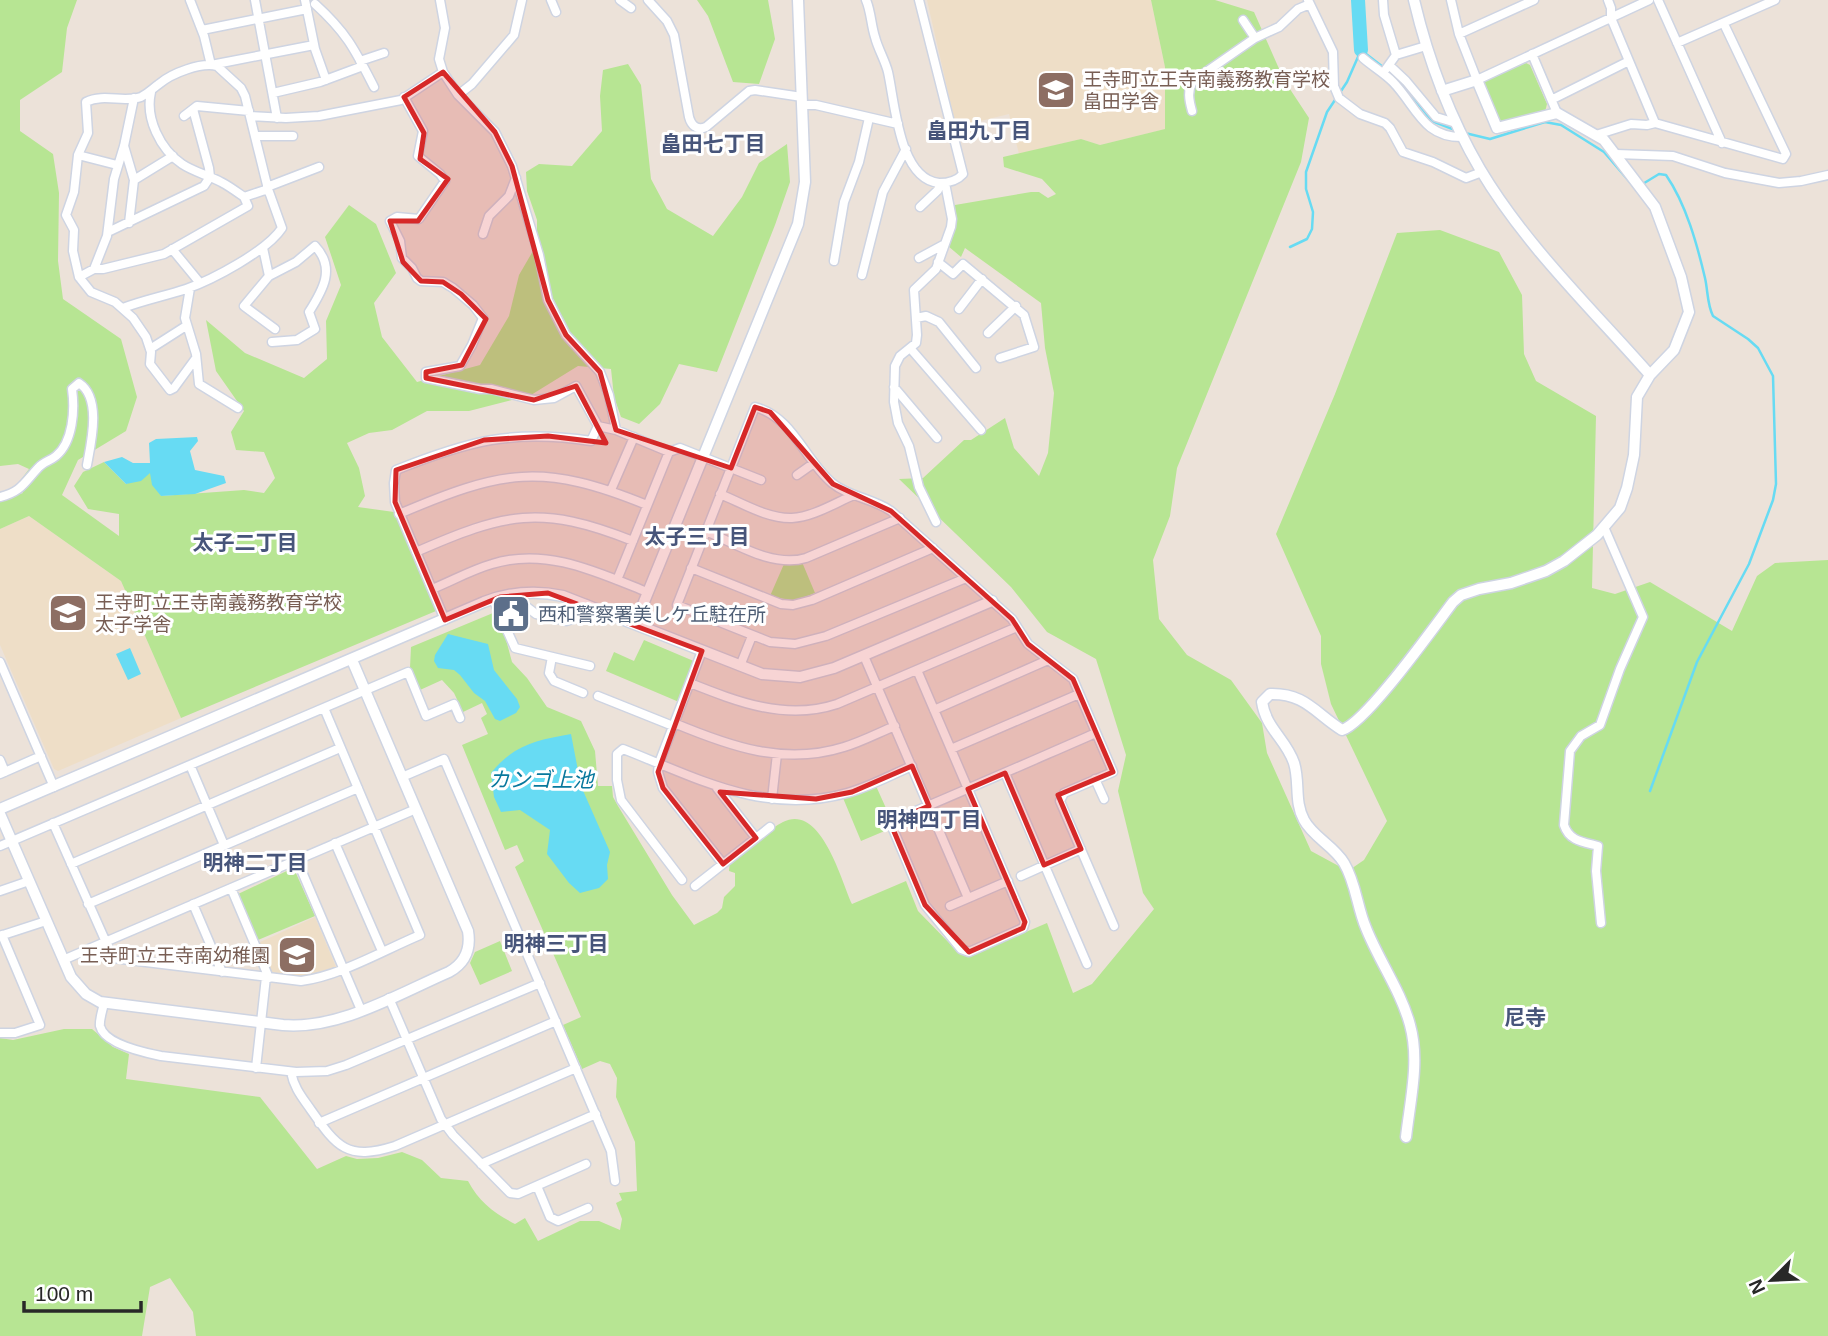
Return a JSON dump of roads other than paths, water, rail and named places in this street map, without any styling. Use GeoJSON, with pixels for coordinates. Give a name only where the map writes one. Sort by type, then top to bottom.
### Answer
{"type":"FeatureCollection","features":[{"type":"Feature","properties":{"kind":"street"},"geometry":{"type":"LineString","coordinates":[[190,0],[202,30],[211,65]]}},
{"type":"Feature","properties":{"kind":"street"},"geometry":{"type":"LineString","coordinates":[[255,0],[278,118]]}},
{"type":"Feature","properties":{"kind":"street"},"geometry":{"type":"LineString","coordinates":[[458,95],[472,84],[514,35],[522,0]]}},
{"type":"Feature","properties":{"kind":"street"},"geometry":{"type":"LineString","coordinates":[[551,0],[556,12]]}},
{"type":"Feature","properties":{"kind":"street"},"geometry":{"type":"LineString","coordinates":[[620,0],[631,8]]}},
{"type":"Feature","properties":{"kind":"street"},"geometry":{"type":"LineString","coordinates":[[648,0],[671,29],[693,126],[706,127],[748,92],[755,90],[898,124]]}},
{"type":"Feature","properties":{"kind":"street"},"geometry":{"type":"LineString","coordinates":[[635,624],[798,224],[805,182],[798,0]]}},
{"type":"Feature","properties":{"kind":"street"},"geometry":{"type":"LineString","coordinates":[[866,0],[906,149],[922,177],[943,183],[957,180],[963,174],[919,0]]}},
{"type":"Feature","properties":{"kind":"street"},"geometry":{"type":"LineString","coordinates":[[1383,0],[1384,15],[1396,55]]}},
{"type":"Feature","properties":{"kind":"street"},"geometry":{"type":"LineString","coordinates":[[1414,0],[1442,91],[1482,172],[1528,236],[1650,375]]}},
{"type":"Feature","properties":{"kind":"street"},"geometry":{"type":"LineString","coordinates":[[1406,1137],[1414,1052],[1410,1023],[1365,927],[1353,883],[1343,862],[1304,822],[1298,806],[1298,782],[1294,762],[1287,747],[1267,722],[1262,702],[1270,694],[1294,696],[1304,700],[1342,730],[1349,728],[1374,704],[1461,595],[1546,571],[1578,551],[1620,508],[1628,488],[1634,455],[1637,397],[1650,375],[1674,350],[1689,312],[1682,277],[1655,208],[1604,140],[1557,113],[1497,128],[1459,34],[1451,0]]}},
{"type":"Feature","properties":{"kind":"street"},"geometry":{"type":"LineString","coordinates":[[1510,0],[1514,9]]}},
{"type":"Feature","properties":{"kind":"street"},"geometry":{"type":"LineString","coordinates":[[1459,34],[1534,0]]}},
{"type":"Feature","properties":{"kind":"street"},"geometry":{"type":"LineString","coordinates":[[1608,0],[1611,18],[1656,123]]}},
{"type":"Feature","properties":{"kind":"street"},"geometry":{"type":"LineString","coordinates":[[1442,91],[1477,80],[1649,0]]}},
{"type":"Feature","properties":{"kind":"street"},"geometry":{"type":"LineString","coordinates":[[1658,0],[1722,143]]}},
{"type":"Feature","properties":{"kind":"street"},"geometry":{"type":"LineString","coordinates":[[1677,43],[1775,0]]}},
{"type":"Feature","properties":{"kind":"street"},"geometry":{"type":"LineString","coordinates":[[443,1],[445,35],[439,59],[443,72],[458,95],[495,132],[516,178],[539,255],[548,300],[566,335],[600,372],[609,395],[616,430]]}},
{"type":"Feature","properties":{"kind":"street"},"geometry":{"type":"LineString","coordinates":[[1192,111],[1188,96],[1193,80],[1255,38],[1271,33],[1309,2],[1333,52],[1337,95],[1360,114],[1385,122],[1402,152],[1407,155],[1433,162],[1466,178],[1482,172]]}},
{"type":"Feature","properties":{"kind":"street"},"geometry":{"type":"LineString","coordinates":[[202,30],[258,19],[311,4]]}},
{"type":"Feature","properties":{"kind":"street"},"geometry":{"type":"LineString","coordinates":[[311,4],[314,45],[326,79]]}},
{"type":"Feature","properties":{"kind":"street"},"geometry":{"type":"LineString","coordinates":[[311,4],[343,31],[374,87]]}},
{"type":"Feature","properties":{"kind":"street"},"geometry":{"type":"LineString","coordinates":[[1243,20],[1255,38]]}},
{"type":"Feature","properties":{"kind":"street"},"geometry":{"type":"LineString","coordinates":[[1596,135],[1631,124],[1656,123],[1783,159],[1786,154],[1724,24]]}},
{"type":"Feature","properties":{"kind":"street"},"geometry":{"type":"LineString","coordinates":[[196,358],[170,390],[150,364],[150,349],[141,329],[123,308],[91,292],[79,277],[73,251],[74,230],[66,215],[74,192],[78,155],[88,134],[86,102],[104,97],[134,98],[151,92],[166,79],[191,69],[314,45]]}},
{"type":"Feature","properties":{"kind":"street"},"geometry":{"type":"LineString","coordinates":[[1382,74],[1396,55],[1426,46]]}},
{"type":"Feature","properties":{"kind":"street"},"geometry":{"type":"LineString","coordinates":[[273,93],[326,79],[384,53]]}},
{"type":"Feature","properties":{"kind":"street"},"geometry":{"type":"LineString","coordinates":[[1532,54],[1557,113]]}},
{"type":"Feature","properties":{"kind":"street"},"geometry":{"type":"LineString","coordinates":[[1363,58],[1395,84],[1426,126],[1451,137],[1463,136]]}},
{"type":"Feature","properties":{"kind":"street"},"geometry":{"type":"LineString","coordinates":[[1553,99],[1629,61]]}},
{"type":"Feature","properties":{"kind":"street"},"geometry":{"type":"LineString","coordinates":[[123,308],[200,283],[263,248],[282,228],[268,188],[241,88],[221,69],[211,65]]}},
{"type":"Feature","properties":{"kind":"street"},"geometry":{"type":"LineString","coordinates":[[1389,65],[1436,117],[1456,123]]}},
{"type":"Feature","properties":{"kind":"street"},"geometry":{"type":"LineString","coordinates":[[184,116],[197,106],[213,106],[278,118],[319,116],[401,100],[443,72]]}},
{"type":"Feature","properties":{"kind":"street"},"geometry":{"type":"LineString","coordinates":[[79,277],[94,269],[149,258],[172,249],[248,206],[244,197],[173,156],[153,125],[149,100],[151,92]]}},
{"type":"Feature","properties":{"kind":"street"},"geometry":{"type":"LineString","coordinates":[[404,97],[423,131],[418,156],[445,181],[419,219],[397,217],[390,221],[400,241],[402,258],[421,281],[443,282],[461,293],[483,318],[460,366],[426,372],[426,378],[430,381],[491,389],[534,400],[554,398],[576,386],[598,426],[616,430],[669,452],[680,448],[761,480]]}},
{"type":"Feature","properties":{"kind":"street"},"geometry":{"type":"LineString","coordinates":[[94,269],[107,232],[117,165],[124,146],[134,98]]}},
{"type":"Feature","properties":{"kind":"street"},"geometry":{"type":"LineString","coordinates":[[107,232],[204,186],[210,177],[193,109]]}},
{"type":"Feature","properties":{"kind":"street"},"geometry":{"type":"LineString","coordinates":[[834,261],[844,202],[859,162],[869,118]]}},
{"type":"Feature","properties":{"kind":"street"},"geometry":{"type":"LineString","coordinates":[[255,136],[293,136]]}},
{"type":"Feature","properties":{"kind":"street"},"geometry":{"type":"LineString","coordinates":[[124,146],[134,180],[129,223]]}},
{"type":"Feature","properties":{"kind":"street"},"geometry":{"type":"LineString","coordinates":[[862,275],[883,191],[906,149]]}},
{"type":"Feature","properties":{"kind":"street"},"geometry":{"type":"LineString","coordinates":[[1616,154],[1673,156],[1725,173],[1779,183],[1828,175]]}},
{"type":"Feature","properties":{"kind":"street"},"geometry":{"type":"LineString","coordinates":[[78,155],[117,165]]}},
{"type":"Feature","properties":{"kind":"street"},"geometry":{"type":"LineString","coordinates":[[134,180],[173,156]]}},
{"type":"Feature","properties":{"kind":"street"},"geometry":{"type":"LineString","coordinates":[[244,197],[319,167]]}},
{"type":"Feature","properties":{"kind":"street"},"geometry":{"type":"LineString","coordinates":[[483,234],[489,216],[509,196],[516,178]]}},
{"type":"Feature","properties":{"kind":"street"},"geometry":{"type":"LineString","coordinates":[[920,207],[943,183]]}},
{"type":"Feature","properties":{"kind":"street"},"geometry":{"type":"LineString","coordinates":[[936,522],[919,487],[909,446],[898,423],[894,387],[895,366],[900,356],[916,343],[914,290],[932,273],[938,262],[952,219],[943,183]]}},
{"type":"Feature","properties":{"kind":"street"},"geometry":{"type":"LineString","coordinates":[[919,258],[943,245]]}},
{"type":"Feature","properties":{"kind":"street"},"geometry":{"type":"LineString","coordinates":[[272,342],[297,340],[315,329],[309,312],[324,289],[326,262],[315,246],[296,262],[269,276],[244,306],[275,329]]}},
{"type":"Feature","properties":{"kind":"street"},"geometry":{"type":"LineString","coordinates":[[263,248],[269,276]]}},
{"type":"Feature","properties":{"kind":"street"},"geometry":{"type":"LineString","coordinates":[[172,249],[200,283]]}},
{"type":"Feature","properties":{"kind":"street"},"geometry":{"type":"LineString","coordinates":[[938,262],[953,274],[963,264],[1024,315],[1034,347],[1000,358]]}},
{"type":"Feature","properties":{"kind":"street"},"geometry":{"type":"LineString","coordinates":[[959,309],[982,279]]}},
{"type":"Feature","properties":{"kind":"street"},"geometry":{"type":"LineString","coordinates":[[190,288],[185,311],[186,326],[193,343],[198,384],[238,408]]}},
{"type":"Feature","properties":{"kind":"street"},"geometry":{"type":"LineString","coordinates":[[988,333],[1016,306]]}},
{"type":"Feature","properties":{"kind":"street"},"geometry":{"type":"LineString","coordinates":[[916,318],[926,316],[939,322],[976,368]]}},
{"type":"Feature","properties":{"kind":"street"},"geometry":{"type":"LineString","coordinates":[[150,349],[186,326]]}},
{"type":"Feature","properties":{"kind":"street"},"geometry":{"type":"LineString","coordinates":[[910,348],[981,430]]}},
{"type":"Feature","properties":{"kind":"street"},"geometry":{"type":"LineString","coordinates":[[0,497],[20,490],[41,464],[55,456],[66,445],[74,408],[72,389],[79,383],[90,398],[94,421],[87,465]]}},
{"type":"Feature","properties":{"kind":"street"},"geometry":{"type":"LineString","coordinates":[[894,387],[937,438]]}},
{"type":"Feature","properties":{"kind":"street"},"geometry":{"type":"LineString","coordinates":[[965,578],[810,642],[779,644],[752,636],[677,605],[755,407],[770,412],[784,424],[833,484],[882,505],[900,519],[1012,619],[1028,645],[1073,679],[1112,772],[1064,793],[1060,801],[1114,926]]}},
{"type":"Feature","properties":{"kind":"street"},"geometry":{"type":"LineString","coordinates":[[445,620],[399,514],[394,496],[396,470],[452,448],[484,440],[528,436],[592,441],[598,426]]}},
{"type":"Feature","properties":{"kind":"street"},"geometry":{"type":"LineString","coordinates":[[611,490],[634,437]]}},
{"type":"Feature","properties":{"kind":"street"},"geometry":{"type":"LineString","coordinates":[[617,580],[669,452]]}},
{"type":"Feature","properties":{"kind":"street"},"geometry":{"type":"LineString","coordinates":[[797,475],[814,463]]}},
{"type":"Feature","properties":{"kind":"street"},"geometry":{"type":"LineString","coordinates":[[399,514],[460,488],[501,478],[548,476],[611,490],[648,505]]}},
{"type":"Feature","properties":{"kind":"street"},"geometry":{"type":"LineString","coordinates":[[720,494],[775,516],[793,518],[854,495]]}},
{"type":"Feature","properties":{"kind":"street"},"geometry":{"type":"LineString","coordinates":[[416,552],[474,527],[518,518],[553,518],[576,522],[633,541]]}},
{"type":"Feature","properties":{"kind":"street"},"geometry":{"type":"LineString","coordinates":[[706,531],[772,559],[793,561],[900,519]]}},
{"type":"Feature","properties":{"kind":"street"},"geometry":{"type":"LineString","coordinates":[[1601,923],[1596,871],[1598,846],[1572,839],[1564,825],[1570,751],[1581,736],[1600,725],[1620,669],[1643,617],[1604,527]]}},
{"type":"Feature","properties":{"kind":"street"},"geometry":{"type":"LineString","coordinates":[[691,568],[774,602],[793,605],[805,603],[933,548]]}},
{"type":"Feature","properties":{"kind":"street"},"geometry":{"type":"LineString","coordinates":[[432,589],[494,563],[521,558],[563,561],[647,592]]}},
{"type":"Feature","properties":{"kind":"street"},"geometry":{"type":"LineString","coordinates":[[352,660],[466,925],[469,943],[464,959],[457,967],[389,998],[330,1022],[312,1025],[292,1026],[104,1003],[91,998],[75,984],[63,960],[0,812],[54,787],[493,599],[510,594],[538,592],[563,596],[740,666],[772,676],[800,677],[827,671],[992,601]]}},
{"type":"Feature","properties":{"kind":"street"},"geometry":{"type":"LineString","coordinates":[[533,612],[532,603],[538,592]]}},
{"type":"Feature","properties":{"kind":"street"},"geometry":{"type":"LineString","coordinates":[[510,594],[533,612],[570,621],[583,612],[586,604]]}},
{"type":"Feature","properties":{"kind":"street"},"geometry":{"type":"LineString","coordinates":[[493,599],[514,648],[590,666]]}},
{"type":"Feature","properties":{"kind":"street"},"geometry":{"type":"LineString","coordinates":[[690,683],[747,704],[792,712],[829,707],[1017,627]]}},
{"type":"Feature","properties":{"kind":"street"},"geometry":{"type":"LineString","coordinates":[[740,666],[752,636]]}},
{"type":"Feature","properties":{"kind":"street"},"geometry":{"type":"LineString","coordinates":[[702,652],[659,763],[658,772],[663,788],[723,864]]}},
{"type":"Feature","properties":{"kind":"street"},"geometry":{"type":"LineString","coordinates":[[864,656],[968,898]]}},
{"type":"Feature","properties":{"kind":"street"},"geometry":{"type":"LineString","coordinates":[[552,657],[550,673],[554,681],[583,693]]}},
{"type":"Feature","properties":{"kind":"street"},"geometry":{"type":"LineString","coordinates":[[934,710],[1048,660]]}},
{"type":"Feature","properties":{"kind":"street"},"geometry":{"type":"LineString","coordinates":[[0,662],[54,787]]}},
{"type":"Feature","properties":{"kind":"street"},"geometry":{"type":"LineString","coordinates":[[917,670],[968,789],[1008,881],[1025,922],[1023,929],[969,952],[961,949],[925,905],[890,822],[929,806],[968,789],[1005,773],[1096,733]]}},
{"type":"Feature","properties":{"kind":"street"},"geometry":{"type":"LineString","coordinates":[[0,846],[408,672],[426,716],[454,704],[460,718]]}},
{"type":"Feature","properties":{"kind":"street"},"geometry":{"type":"LineString","coordinates":[[951,749],[1079,694]]}},
{"type":"Feature","properties":{"kind":"street"},"geometry":{"type":"LineString","coordinates":[[598,696],[735,747],[777,754],[815,753],[842,748],[895,726]]}},
{"type":"Feature","properties":{"kind":"street"},"geometry":{"type":"LineString","coordinates":[[53,823],[110,955],[117,959],[268,978],[310,980],[343,968],[420,935],[324,708]]}},
{"type":"Feature","properties":{"kind":"street"},"geometry":{"type":"LineString","coordinates":[[71,863],[340,748]]}},
{"type":"Feature","properties":{"kind":"street"},"geometry":{"type":"LineString","coordinates":[[682,880],[625,806],[618,788],[617,754],[623,749],[716,786],[747,796],[772,799],[831,797],[860,789],[912,766]]}},
{"type":"Feature","properties":{"kind":"street"},"geometry":{"type":"LineString","coordinates":[[772,799],[777,754]]}},
{"type":"Feature","properties":{"kind":"street"},"geometry":{"type":"LineString","coordinates":[[0,760],[3,773],[41,756]]}},
{"type":"Feature","properties":{"kind":"street"},"geometry":{"type":"LineString","coordinates":[[402,777],[444,759],[611,1151],[615,1181]]}},
{"type":"Feature","properties":{"kind":"street"},"geometry":{"type":"LineString","coordinates":[[190,765],[224,845]]}},
{"type":"Feature","properties":{"kind":"street"},"geometry":{"type":"LineString","coordinates":[[1005,773],[1087,964]]}},
{"type":"Feature","properties":{"kind":"street"},"geometry":{"type":"LineString","coordinates":[[1096,779],[1104,799]]}},
{"type":"Feature","properties":{"kind":"street"},"geometry":{"type":"LineString","coordinates":[[716,786],[756,838]]}},
{"type":"Feature","properties":{"kind":"street"},"geometry":{"type":"LineString","coordinates":[[88,904],[358,788]]}},
{"type":"Feature","properties":{"kind":"street"},"geometry":{"type":"LineString","coordinates":[[63,960],[416,809]]}},
{"type":"Feature","properties":{"kind":"street"},"geometry":{"type":"LineString","coordinates":[[695,886],[770,827]]}},
{"type":"Feature","properties":{"kind":"street"},"geometry":{"type":"LineString","coordinates":[[335,843],[382,951]]}},
{"type":"Feature","properties":{"kind":"street"},"geometry":{"type":"LineString","coordinates":[[1021,876],[1081,849]]}},
{"type":"Feature","properties":{"kind":"street"},"geometry":{"type":"LineString","coordinates":[[297,860],[361,1010]]}},
{"type":"Feature","properties":{"kind":"street"},"geometry":{"type":"LineString","coordinates":[[0,891],[29,881]]}},
{"type":"Feature","properties":{"kind":"street"},"geometry":{"type":"LineString","coordinates":[[950,906],[1008,881]]}},
{"type":"Feature","properties":{"kind":"street"},"geometry":{"type":"LineString","coordinates":[[231,888],[268,978],[256,1068]]}},
{"type":"Feature","properties":{"kind":"street"},"geometry":{"type":"LineString","coordinates":[[193,904],[222,972]]}},
{"type":"Feature","properties":{"kind":"street"},"geometry":{"type":"LineString","coordinates":[[0,1033],[40,1026],[1,935],[46,921]]}},
{"type":"Feature","properties":{"kind":"street"},"geometry":{"type":"LineString","coordinates":[[104,1003],[100,1027],[110,1038],[131,1048],[161,1056],[291,1072],[317,1072],[338,1068],[540,983]]}},
{"type":"Feature","properties":{"kind":"street"},"geometry":{"type":"LineString","coordinates":[[389,998],[445,1125],[513,1195],[586,1164]]}},
{"type":"Feature","properties":{"kind":"street"},"geometry":{"type":"LineString","coordinates":[[319,1123],[556,1021]]}},
{"type":"Feature","properties":{"kind":"street"},"geometry":{"type":"LineString","coordinates":[[291,1072],[300,1095],[319,1123],[338,1145],[359,1152],[386,1149],[576,1068]]}},
{"type":"Feature","properties":{"kind":"street"},"geometry":{"type":"LineString","coordinates":[[481,1164],[596,1114]]}},
{"type":"Feature","properties":{"kind":"street"},"geometry":{"type":"LineString","coordinates":[[537,1186],[550,1217],[558,1221],[588,1208]]}},
{"type":"Feature","properties":{"kind":"water"},"geometry":{"type":"Polygon","coordinates":[[[197,437],[198,441],[190,451],[195,470],[224,476],[226,483],[195,494],[161,496],[152,485],[150,473],[141,481],[126,484],[104,462],[122,457],[133,463],[150,463],[149,443],[156,439],[197,437]]]}},
{"type":"Feature","properties":{"kind":"water"},"geometry":{"type":"Polygon","coordinates":[[[448,634],[488,644],[494,670],[517,699],[520,707],[516,713],[500,721],[495,719],[485,701],[474,693],[460,675],[454,670],[438,668],[434,661],[435,655],[448,634]]]}},
{"type":"Feature","properties":{"kind":"water"},"geometry":{"type":"Polygon","coordinates":[[[130,648],[141,674],[128,680],[116,654],[130,648]]]}},
{"type":"Feature","properties":{"kind":"water","name":"カンゴ上池"},"geometry":{"type":"Polygon","coordinates":[[[571,734],[581,786],[610,852],[608,879],[599,888],[580,893],[547,854],[550,830],[520,810],[501,812],[494,797],[491,773],[508,756],[526,745],[571,734]]]}},
{"type":"Feature","properties":{"kind":"waterway"},"geometry":{"type":"LineString","coordinates":[[1358,0],[1361,50]]}},
{"type":"Feature","properties":{"kind":"waterway"},"geometry":{"type":"LineString","coordinates":[[1290,247],[1307,239],[1312,229],[1313,212],[1306,189],[1306,172],[1327,112],[1347,82],[1361,50],[1383,67]]}},
{"type":"Feature","properties":{"kind":"waterway"},"geometry":{"type":"LineString","coordinates":[[1399,80],[1432,121],[1455,130]]}},
{"type":"Feature","properties":{"kind":"waterway"},"geometry":{"type":"LineString","coordinates":[[1465,133],[1490,139],[1545,122],[1561,125],[1604,152],[1635,188]]}},
{"type":"Feature","properties":{"kind":"waterway"},"geometry":{"type":"LineString","coordinates":[[1641,185],[1659,174],[1666,175],[1690,225],[1713,316],[1758,348],[1773,376],[1776,484],[1773,500],[1749,564],[1697,662],[1650,791]]}},
{"type":"Feature","properties":{"kind":"place","name":"王寺町立王寺南義務教育学校 畠田学舎"},"geometry":{"type":"Point","coordinates":[1056,90]}},
{"type":"Feature","properties":{"kind":"place","name":"王寺町立王寺南義務教育学校 太子学舎"},"geometry":{"type":"Point","coordinates":[68,613]}},
{"type":"Feature","properties":{"kind":"place","name":"西和警察署美しケ丘駐在所"},"geometry":{"type":"Point","coordinates":[511,614]}},
{"type":"Feature","properties":{"kind":"place","name":"王寺町立王寺南幼稚園"},"geometry":{"type":"Point","coordinates":[297,955]}},
{"type":"Feature","properties":{"kind":"district","name":"畠田九丁目"},"geometry":{"type":"Point","coordinates":[979,130]}},
{"type":"Feature","properties":{"kind":"district","name":"畠田七丁目"},"geometry":{"type":"Point","coordinates":[713,143]}},
{"type":"Feature","properties":{"kind":"district","name":"太子三丁目"},"geometry":{"type":"Point","coordinates":[697,536]}},
{"type":"Feature","properties":{"kind":"district","name":"太子二丁目"},"geometry":{"type":"Point","coordinates":[245,542]}},
{"type":"Feature","properties":{"kind":"district","name":"明神四丁目"},"geometry":{"type":"Point","coordinates":[929,819]}},
{"type":"Feature","properties":{"kind":"district","name":"明神二丁目"},"geometry":{"type":"Point","coordinates":[255,862]}},
{"type":"Feature","properties":{"kind":"district","name":"明神三丁目"},"geometry":{"type":"Point","coordinates":[556,943]}},
{"type":"Feature","properties":{"kind":"district","name":"尼寺"},"geometry":{"type":"Point","coordinates":[1525,1017]}}]}
